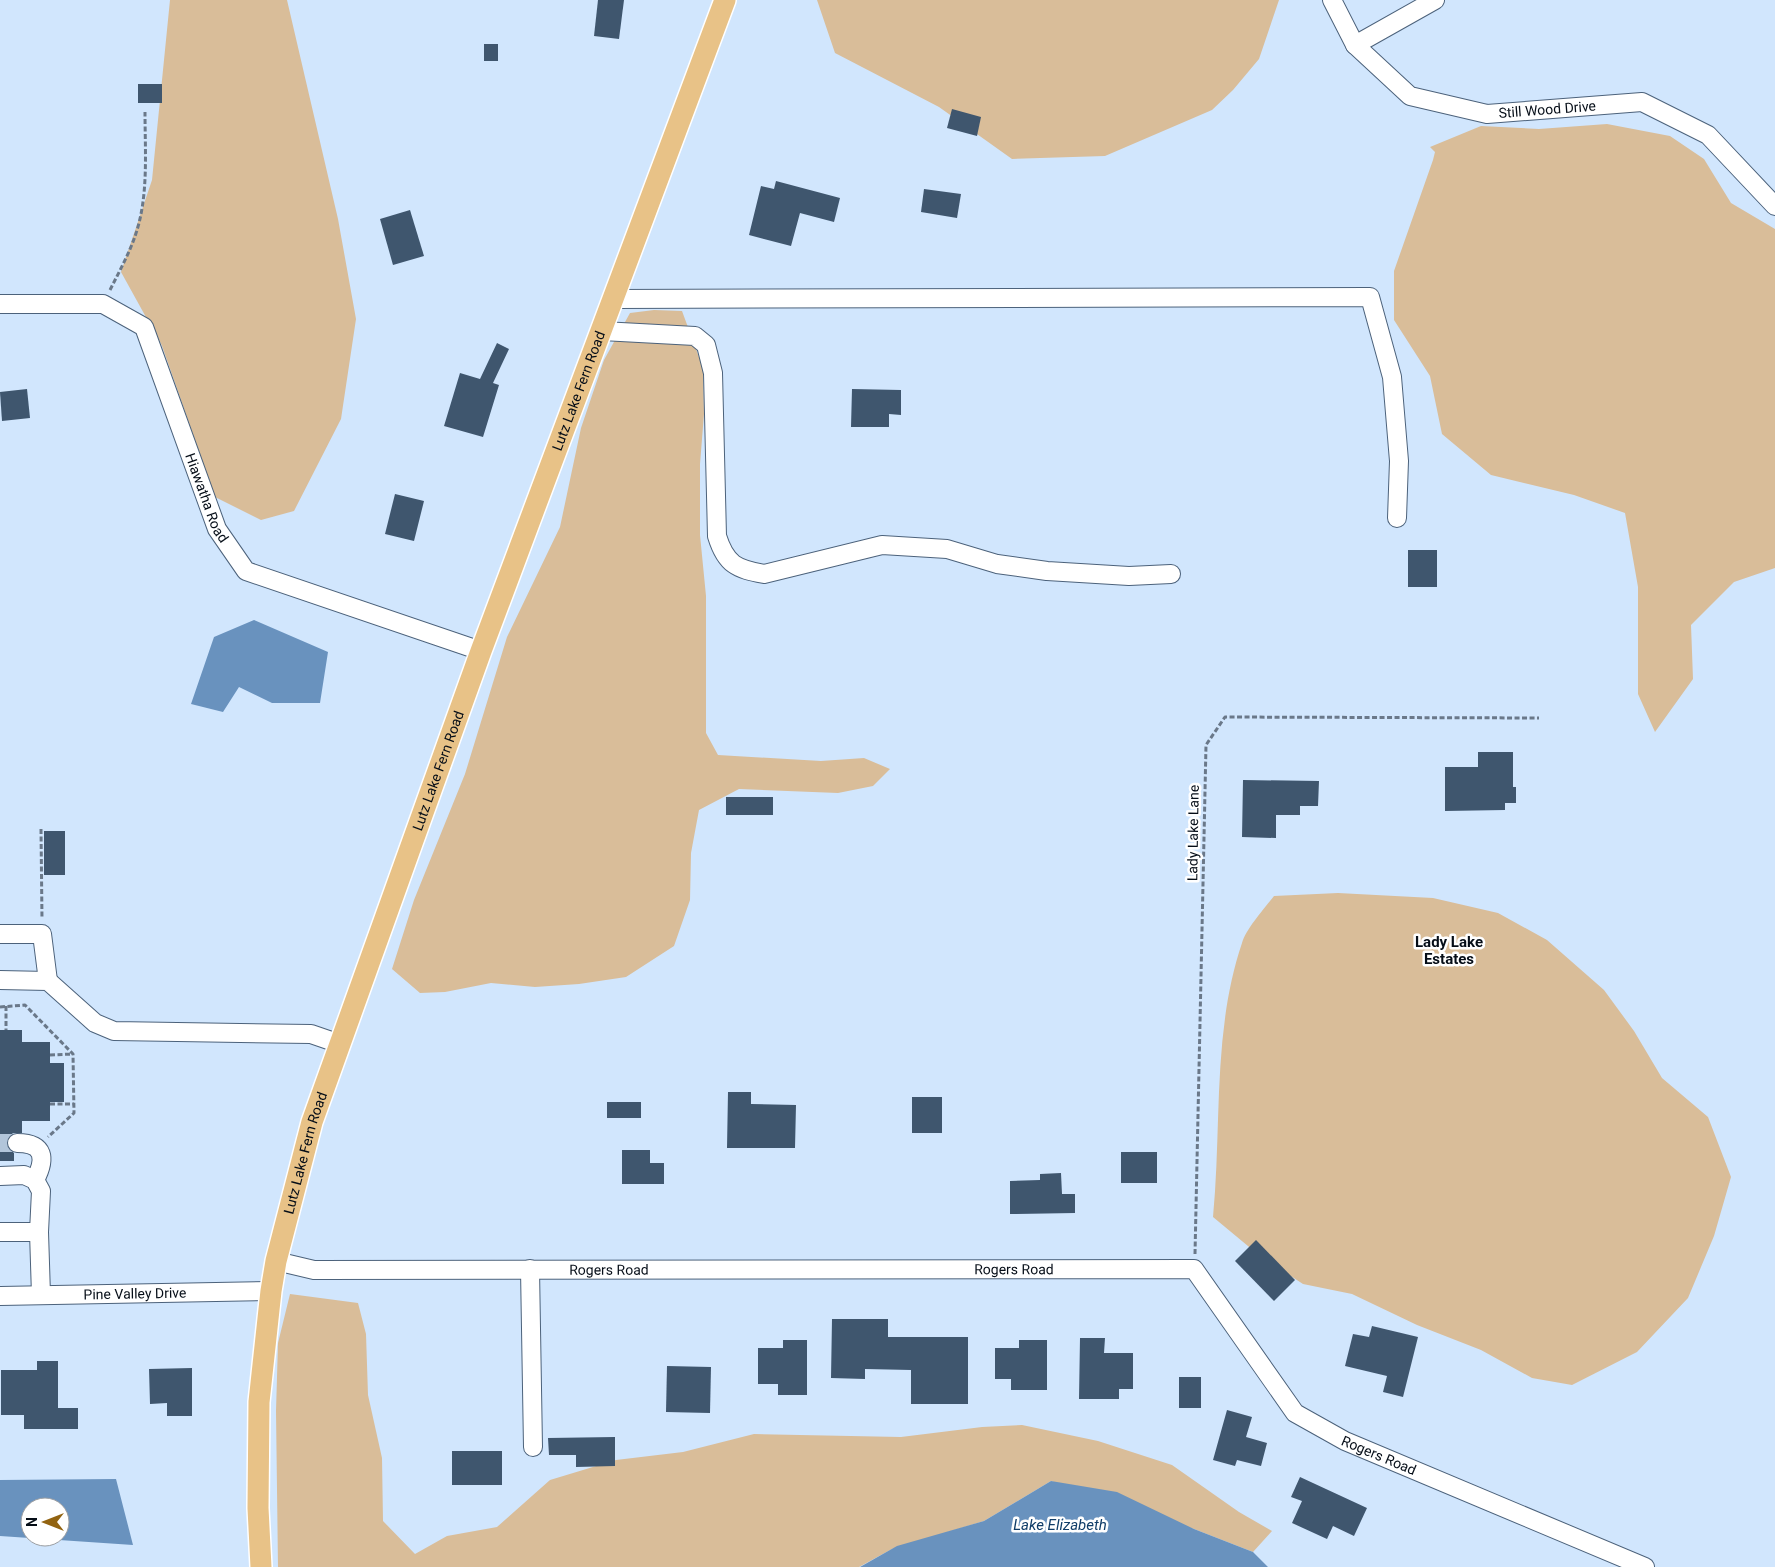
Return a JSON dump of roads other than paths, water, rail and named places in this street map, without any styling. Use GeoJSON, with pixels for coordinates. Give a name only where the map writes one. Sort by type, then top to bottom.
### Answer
{"type":"FeatureCollection","features":[{"type":"Feature","properties":{"kind":"main road","name":"Lutz Lake Fern Road"},"geometry":{"type":"LineString","coordinates":[[261,1567],[258,1508],[259,1402],[270,1291],[312,1122],[481,651],[725,0]]}},
{"type":"Feature","properties":{"kind":"street","name":"Still Wood Drive"},"geometry":{"type":"LineString","coordinates":[[1332,0],[1356,46],[1410,96],[1487,114],[1642,102],[1708,135],[1775,206]]}},
{"type":"Feature","properties":{"kind":"street"},"geometry":{"type":"LineString","coordinates":[[1356,46],[1435,0]]}},
{"type":"Feature","properties":{"kind":"street"},"geometry":{"type":"LineString","coordinates":[[614,299],[1370,297],[1392,377],[1399,461],[1397,518]]}},
{"type":"Feature","properties":{"kind":"street","name":"Hiawatha Road"},"geometry":{"type":"LineString","coordinates":[[0,304],[104,304],[144,327],[217,529],[246,571],[481,651]]}},
{"type":"Feature","properties":{"kind":"street"},"geometry":{"type":"LineString","coordinates":[[602,331],[695,336],[706,345],[713,373],[717,536],[722,553],[732,564],[746,571],[764,574],[882,545],[947,549],[997,564],[1047,571],[1129,576],[1171,574]]}},
{"type":"Feature","properties":{"kind":"street"},"geometry":{"type":"LineString","coordinates":[[0,934],[42,934],[48,981]]}},
{"type":"Feature","properties":{"kind":"street"},"geometry":{"type":"LineString","coordinates":[[0,980],[48,981],[95,1023],[114,1031],[311,1034],[340,1044]]}},
{"type":"Feature","properties":{"kind":"street"},"geometry":{"type":"LineString","coordinates":[[17,1143],[30,1143],[38,1148],[41,1155],[41,1168],[35,1180]]}},
{"type":"Feature","properties":{"kind":"street"},"geometry":{"type":"LineString","coordinates":[[0,1176],[24,1175],[35,1180],[40,1191],[41,1295]]}},
{"type":"Feature","properties":{"kind":"street"},"geometry":{"type":"LineString","coordinates":[[0,1232],[39,1232]]}},
{"type":"Feature","properties":{"kind":"street","name":"Rogers Road"},"geometry":{"type":"LineString","coordinates":[[276,1261],[314,1270],[1194,1270],[1295,1414],[1345,1441],[1645,1567]]}},
{"type":"Feature","properties":{"kind":"street"},"geometry":{"type":"LineString","coordinates":[[530,1269],[533,1447]]}},
{"type":"Feature","properties":{"kind":"street","name":"Pine Valley Drive"},"geometry":{"type":"LineString","coordinates":[[0,1296],[270,1291]]}},
{"type":"Feature","properties":{"kind":"water"},"geometry":{"type":"Polygon","coordinates":[[[254,620],[328,652],[320,703],[272,703],[239,687],[223,712],[191,704],[214,637],[254,620]]]}},
{"type":"Feature","properties":{"kind":"water"},"geometry":{"type":"Polygon","coordinates":[[[116,1479],[133,1545],[70,1541],[70,1497],[20,1497],[20,1537],[0,1536],[0,1480],[116,1479]]]}},
{"type":"Feature","properties":{"kind":"water","name":"Lake Elizabeth"},"geometry":{"type":"Polygon","coordinates":[[[1051,1481],[1117,1492],[1194,1529],[1253,1552],[1268,1567],[860,1567],[897,1546],[984,1521],[1051,1481]]]}},
{"type":"Feature","properties":{"kind":"tunnel"},"geometry":{"type":"LineString","coordinates":[[0,1143],[17,1143]]}},
{"type":"Feature","properties":{"kind":"district","name":"Lady Lake Estates"},"geometry":{"type":"Point","coordinates":[1449,950]}}]}
